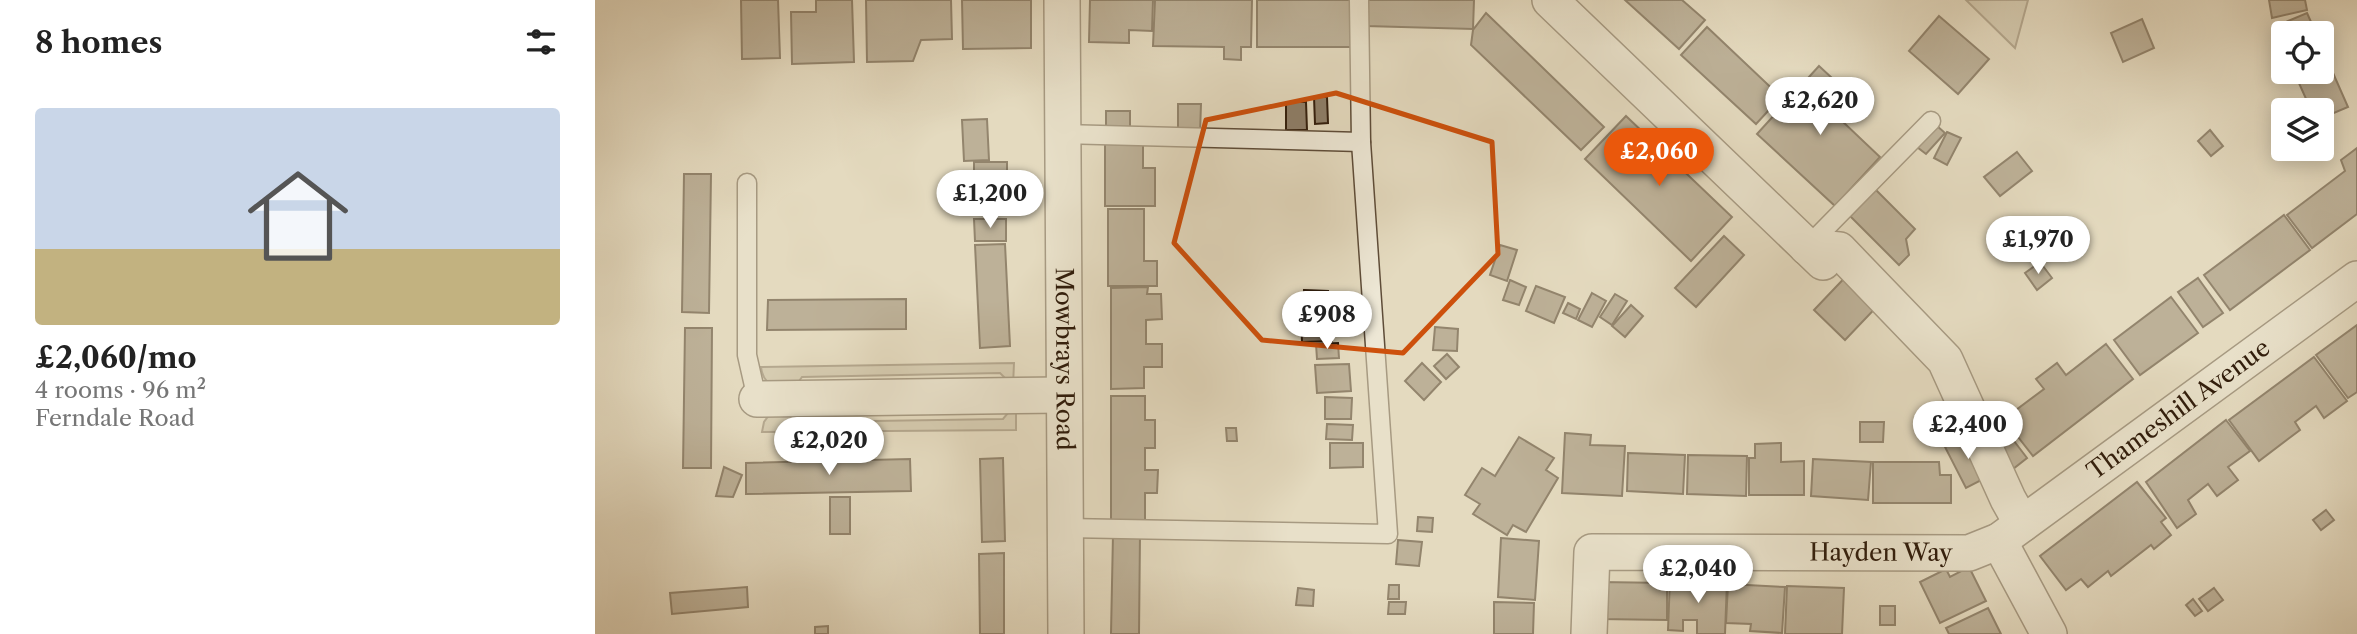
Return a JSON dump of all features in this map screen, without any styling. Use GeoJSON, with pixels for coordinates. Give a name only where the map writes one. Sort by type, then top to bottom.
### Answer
{"type":"FeatureCollection","features":[{"type":"Feature","properties":{"kind":"street","name":"Mowbrays Road"},"geometry":{"type":"LineString","coordinates":[[1062,0],[1066,634]]}},
{"type":"Feature","properties":{"kind":"street"},"geometry":{"type":"LineString","coordinates":[[1550,0],[1815,255],[1839,250],[1945,360],[2008,499],[2011,533],[2049,634]]}},
{"type":"Feature","properties":{"kind":"street","name":"Thameshill Avenue"},"geometry":{"type":"LineString","coordinates":[[2011,533],[2357,279]]}},
{"type":"Feature","properties":{"kind":"street"},"geometry":{"type":"LineString","coordinates":[[757,399],[1063,395]]}},
{"type":"Feature","properties":{"kind":"street","name":"Hayden Way"},"geometry":{"type":"LineString","coordinates":[[1589,634],[1592,552],[1969,553],[2011,533]]}},
{"type":"Feature","properties":{"kind":"lane"},"geometry":{"type":"LineString","coordinates":[[1066,528],[1388,534],[1361,142],[1359,0]]}},
{"type":"Feature","properties":{"kind":"lane"},"geometry":{"type":"LineString","coordinates":[[1815,255],[1931,121]]}},
{"type":"Feature","properties":{"kind":"lane"},"geometry":{"type":"LineString","coordinates":[[1062,134],[1361,142]]}},
{"type":"Feature","properties":{"kind":"lane"},"geometry":{"type":"LineString","coordinates":[[747,183],[747,355],[757,399]]}},
{"type":"Feature","properties":{"kind":"highlighted area"},"geometry":{"type":"Polygon","coordinates":[[[1336,93],[1492,142],[1498,254],[1403,353],[1262,340],[1174,243],[1206,120],[1336,93]]]}},
{"type":"Feature","properties":{"kind":"shaded area"},"geometry":{"type":"Polygon","coordinates":[[[1966,0],[2028,0],[2015,48],[1966,0]]]}},
{"type":"Feature","properties":{"kind":"shaded area"},"geometry":{"type":"Polygon","coordinates":[[[1014,363],[1013,386],[1000,373],[802,377],[792,391],[780,389],[767,382],[761,367],[1014,363]]]}},
{"type":"Feature","properties":{"kind":"shaded area"},"geometry":{"type":"Polygon","coordinates":[[[1012,408],[1016,409],[1016,430],[762,432],[764,422],[772,411],[787,410],[808,422],[1003,419],[1012,408]]]}},
{"type":"Feature","properties":{"kind":"building"},"geometry":{"type":"Polygon","coordinates":[[[741,0],[778,0],[780,58],[742,59],[741,0]]]}},
{"type":"Feature","properties":{"kind":"building"},"geometry":{"type":"Polygon","coordinates":[[[816,0],[852,0],[854,62],[792,64],[791,12],[816,12],[816,0]]]}},
{"type":"Feature","properties":{"kind":"building"},"geometry":{"type":"Polygon","coordinates":[[[866,0],[951,0],[952,39],[921,40],[913,61],[867,62],[866,0]]]}},
{"type":"Feature","properties":{"kind":"building"},"geometry":{"type":"Polygon","coordinates":[[[962,0],[1031,0],[1031,48],[963,49],[962,0]]]}},
{"type":"Feature","properties":{"kind":"building"},"geometry":{"type":"Polygon","coordinates":[[[1090,0],[1153,0],[1152,31],[1129,30],[1129,43],[1089,42],[1090,0]]]}},
{"type":"Feature","properties":{"kind":"building"},"geometry":{"type":"Polygon","coordinates":[[[1155,0],[1252,0],[1251,47],[1241,47],[1241,60],[1224,59],[1224,47],[1153,46],[1155,0]]]}},
{"type":"Feature","properties":{"kind":"building"},"geometry":{"type":"Polygon","coordinates":[[[1257,0],[1353,0],[1353,47],[1257,47],[1257,0]]]}},
{"type":"Feature","properties":{"kind":"building"},"geometry":{"type":"Polygon","coordinates":[[[1367,0],[1474,0],[1473,29],[1366,26],[1367,0]]]}},
{"type":"Feature","properties":{"kind":"building"},"geometry":{"type":"Polygon","coordinates":[[[1625,0],[1682,0],[1705,20],[1679,49],[1625,0]]]}},
{"type":"Feature","properties":{"kind":"building"},"geometry":{"type":"Polygon","coordinates":[[[2269,0],[2305,0],[2307,10],[2272,18],[2269,0]]]}},
{"type":"Feature","properties":{"kind":"building"},"geometry":{"type":"Polygon","coordinates":[[[1486,13],[1604,127],[1581,150],[1471,45],[1473,30],[1486,13]]]}},
{"type":"Feature","properties":{"kind":"building"},"geometry":{"type":"Polygon","coordinates":[[[2307,13],[2311,21],[2288,21],[2307,13]]]}},
{"type":"Feature","properties":{"kind":"building"},"geometry":{"type":"Polygon","coordinates":[[[1939,16],[1989,59],[1958,94],[1909,51],[1939,16]]]}},
{"type":"Feature","properties":{"kind":"building"},"geometry":{"type":"Polygon","coordinates":[[[2142,19],[2154,48],[2123,62],[2111,33],[2142,19]]]}},
{"type":"Feature","properties":{"kind":"building"},"geometry":{"type":"Polygon","coordinates":[[[1707,27],[1781,97],[1756,124],[1681,55],[1707,27]]]}},
{"type":"Feature","properties":{"kind":"building"},"geometry":{"type":"Polygon","coordinates":[[[1819,66],[1859,103],[1842,121],[1880,157],[1835,206],[1757,134],[1819,66]]]}},
{"type":"Feature","properties":{"kind":"building"},"geometry":{"type":"Polygon","coordinates":[[[2334,75],[2348,107],[2334,113],[2334,98],[2306,98],[2299,84],[2334,84],[2334,75]]]}},
{"type":"Feature","properties":{"kind":"building"},"geometry":{"type":"Polygon","coordinates":[[[1314,97],[1327,97],[1328,123],[1315,124],[1314,97]]]}},
{"type":"Feature","properties":{"kind":"building"},"geometry":{"type":"Polygon","coordinates":[[[1286,102],[1306,102],[1307,130],[1286,130],[1286,102]]]}},
{"type":"Feature","properties":{"kind":"building"},"geometry":{"type":"Polygon","coordinates":[[[1178,104],[1201,104],[1200,133],[1178,132],[1178,104]]]}},
{"type":"Feature","properties":{"kind":"building"},"geometry":{"type":"Polygon","coordinates":[[[1106,111],[1130,111],[1130,130],[1106,130],[1106,111]]]}},
{"type":"Feature","properties":{"kind":"building"},"geometry":{"type":"Polygon","coordinates":[[[1626,116],[1732,217],[1691,261],[1585,159],[1626,116]]]}},
{"type":"Feature","properties":{"kind":"building"},"geometry":{"type":"Polygon","coordinates":[[[987,119],[989,160],[964,161],[962,120],[987,119]]]}},
{"type":"Feature","properties":{"kind":"building"},"geometry":{"type":"Polygon","coordinates":[[[1936,125],[1945,133],[1926,154],[1917,147],[1936,125]]]}},
{"type":"Feature","properties":{"kind":"building"},"geometry":{"type":"Polygon","coordinates":[[[2210,130],[2223,146],[2211,156],[2198,141],[2210,130]]]}},
{"type":"Feature","properties":{"kind":"building"},"geometry":{"type":"Polygon","coordinates":[[[1947,132],[1961,138],[1947,165],[1934,158],[1947,132]]]}},
{"type":"Feature","properties":{"kind":"building"},"geometry":{"type":"Polygon","coordinates":[[[1105,142],[1143,142],[1143,168],[1155,168],[1155,206],[1105,206],[1105,142]]]}},
{"type":"Feature","properties":{"kind":"building"},"geometry":{"type":"Polygon","coordinates":[[[2357,148],[2357,214],[2312,248],[2287,215],[2345,171],[2341,160],[2357,148]]]}},
{"type":"Feature","properties":{"kind":"building"},"geometry":{"type":"Polygon","coordinates":[[[2017,152],[2032,171],[2000,196],[1984,177],[2017,152]]]}},
{"type":"Feature","properties":{"kind":"building"},"geometry":{"type":"Polygon","coordinates":[[[974,162],[1007,162],[1007,213],[974,213],[974,162]]]}},
{"type":"Feature","properties":{"kind":"building"},"geometry":{"type":"Polygon","coordinates":[[[684,174],[711,174],[709,313],[682,312],[684,174]]]}},
{"type":"Feature","properties":{"kind":"building"},"geometry":{"type":"Polygon","coordinates":[[[1876,190],[1915,229],[1906,239],[1909,255],[1899,265],[1850,216],[1876,190]]]}},
{"type":"Feature","properties":{"kind":"building"},"geometry":{"type":"Polygon","coordinates":[[[1108,209],[1144,209],[1144,261],[1157,261],[1157,286],[1108,286],[1108,209]]]}},
{"type":"Feature","properties":{"kind":"building"},"geometry":{"type":"Polygon","coordinates":[[[2284,215],[2310,250],[2230,310],[2204,275],[2284,215]]]}},
{"type":"Feature","properties":{"kind":"building"},"geometry":{"type":"Polygon","coordinates":[[[974,219],[1006,219],[1006,241],[975,241],[974,219]]]}},
{"type":"Feature","properties":{"kind":"building"},"geometry":{"type":"Polygon","coordinates":[[[1724,236],[1744,255],[1696,307],[1675,288],[1724,236]]]}},
{"type":"Feature","properties":{"kind":"building"},"geometry":{"type":"Polygon","coordinates":[[[1005,244],[1010,346],[980,348],[975,245],[1005,244]]]}},
{"type":"Feature","properties":{"kind":"building"},"geometry":{"type":"Polygon","coordinates":[[[1500,245],[1517,250],[1507,281],[1490,275],[1500,245]]]}},
{"type":"Feature","properties":{"kind":"building"},"geometry":{"type":"Polygon","coordinates":[[[2040,262],[2052,278],[2037,290],[2025,273],[2040,262]]]}},
{"type":"Feature","properties":{"kind":"building"},"geometry":{"type":"Polygon","coordinates":[[[1854,268],[1885,298],[1845,340],[1814,310],[1854,268]]]}},
{"type":"Feature","properties":{"kind":"building"},"geometry":{"type":"Polygon","coordinates":[[[2198,278],[2223,313],[2203,327],[2178,292],[2198,278]]]}},
{"type":"Feature","properties":{"kind":"building"},"geometry":{"type":"Polygon","coordinates":[[[1510,280],[1526,287],[1519,305],[1503,300],[1510,280]]]}},
{"type":"Feature","properties":{"kind":"building"},"geometry":{"type":"Polygon","coordinates":[[[1536,286],[1565,297],[1554,323],[1526,311],[1536,286]]]}},
{"type":"Feature","properties":{"kind":"building"},"geometry":{"type":"Polygon","coordinates":[[[1148,287],[1147,294],[1161,294],[1162,319],[1146,320],[1146,344],[1162,344],[1162,367],[1144,367],[1144,388],[1111,389],[1111,288],[1148,287]]]}},
{"type":"Feature","properties":{"kind":"building"},"geometry":{"type":"Polygon","coordinates":[[[1304,290],[1328,291],[1328,308],[1303,307],[1304,290]]]}},
{"type":"Feature","properties":{"kind":"building"},"geometry":{"type":"Polygon","coordinates":[[[1592,293],[1606,301],[1592,327],[1578,320],[1592,293]]]}},
{"type":"Feature","properties":{"kind":"building"},"geometry":{"type":"Polygon","coordinates":[[[1615,294],[1627,301],[1612,325],[1600,317],[1615,294]]]}},
{"type":"Feature","properties":{"kind":"building"},"geometry":{"type":"Polygon","coordinates":[[[2171,297],[2198,333],[2140,375],[2114,340],[2171,297]]]}},
{"type":"Feature","properties":{"kind":"building"},"geometry":{"type":"Polygon","coordinates":[[[906,299],[906,329],[767,330],[768,300],[906,299]]]}},
{"type":"Feature","properties":{"kind":"building"},"geometry":{"type":"Polygon","coordinates":[[[1568,303],[1580,309],[1576,319],[1563,313],[1568,303]]]}},
{"type":"Feature","properties":{"kind":"building"},"geometry":{"type":"Polygon","coordinates":[[[1631,305],[1643,316],[1625,337],[1612,326],[1631,305]]]}},
{"type":"Feature","properties":{"kind":"building"},"geometry":{"type":"Polygon","coordinates":[[[1332,317],[1332,341],[1302,342],[1301,318],[1332,317]]]}},
{"type":"Feature","properties":{"kind":"building"},"geometry":{"type":"Polygon","coordinates":[[[2357,325],[2357,392],[2348,398],[2316,355],[2357,325]]]}},
{"type":"Feature","properties":{"kind":"building"},"geometry":{"type":"Polygon","coordinates":[[[1435,327],[1458,329],[1457,351],[1433,350],[1435,327]]]}},
{"type":"Feature","properties":{"kind":"building"},"geometry":{"type":"Polygon","coordinates":[[[685,328],[712,328],[711,468],[683,468],[685,328]]]}},
{"type":"Feature","properties":{"kind":"building"},"geometry":{"type":"Polygon","coordinates":[[[1338,343],[1339,358],[1317,359],[1316,344],[1338,343]]]}},
{"type":"Feature","properties":{"kind":"building"},"geometry":{"type":"Polygon","coordinates":[[[2106,344],[2133,379],[2033,456],[2004,419],[2044,389],[2036,379],[2057,363],[2066,375],[2106,344]]]}},
{"type":"Feature","properties":{"kind":"building"},"geometry":{"type":"Polygon","coordinates":[[[1447,354],[1459,367],[1446,379],[1434,366],[1447,354]]]}},
{"type":"Feature","properties":{"kind":"building"},"geometry":{"type":"Polygon","coordinates":[[[2314,357],[2347,401],[2324,418],[2316,406],[2295,422],[2300,430],[2259,461],[2229,420],[2314,357]]]}},
{"type":"Feature","properties":{"kind":"building"},"geometry":{"type":"Polygon","coordinates":[[[1422,363],[1441,382],[1424,400],[1405,381],[1422,363]]]}},
{"type":"Feature","properties":{"kind":"building"},"geometry":{"type":"Polygon","coordinates":[[[1349,364],[1351,391],[1317,393],[1315,365],[1349,364]]]}},
{"type":"Feature","properties":{"kind":"building"},"geometry":{"type":"Polygon","coordinates":[[[1111,396],[1145,396],[1145,420],[1155,420],[1155,448],[1145,448],[1145,470],[1158,470],[1157,493],[1145,493],[1145,520],[1111,520],[1111,396]]]}},
{"type":"Feature","properties":{"kind":"building"},"geometry":{"type":"Polygon","coordinates":[[[1325,397],[1352,398],[1351,419],[1325,419],[1325,397]]]}},
{"type":"Feature","properties":{"kind":"building"},"geometry":{"type":"Polygon","coordinates":[[[1995,416],[2027,458],[2013,469],[1980,428],[1995,416]]]}},
{"type":"Feature","properties":{"kind":"building"},"geometry":{"type":"Polygon","coordinates":[[[2226,420],[2250,451],[2228,467],[2238,480],[2217,496],[2208,484],[2188,500],[2196,514],[2177,528],[2146,482],[2226,420]]]}},
{"type":"Feature","properties":{"kind":"building"},"geometry":{"type":"Polygon","coordinates":[[[1860,422],[1884,422],[1883,442],[1860,442],[1860,422]]]}},
{"type":"Feature","properties":{"kind":"building"},"geometry":{"type":"Polygon","coordinates":[[[1327,424],[1353,425],[1352,440],[1326,439],[1327,424]]]}},
{"type":"Feature","properties":{"kind":"building"},"geometry":{"type":"Polygon","coordinates":[[[1226,428],[1236,428],[1237,441],[1227,441],[1226,428]]]}},
{"type":"Feature","properties":{"kind":"building"},"geometry":{"type":"Polygon","coordinates":[[[1565,433],[1591,435],[1590,445],[1625,446],[1622,496],[1562,493],[1565,433]]]}},
{"type":"Feature","properties":{"kind":"building"},"geometry":{"type":"Polygon","coordinates":[[[1970,434],[1991,475],[1966,488],[1945,447],[1970,434]]]}},
{"type":"Feature","properties":{"kind":"building"},"geometry":{"type":"Polygon","coordinates":[[[1519,437],[1554,458],[1546,470],[1558,478],[1526,532],[1513,525],[1507,535],[1473,514],[1480,504],[1465,495],[1482,468],[1495,476],[1519,437]]]}},
{"type":"Feature","properties":{"kind":"building"},"geometry":{"type":"Polygon","coordinates":[[[1330,443],[1363,443],[1363,467],[1330,468],[1330,443]]]}},
{"type":"Feature","properties":{"kind":"building"},"geometry":{"type":"Polygon","coordinates":[[[1781,443],[1781,462],[1804,461],[1804,495],[1749,495],[1749,458],[1755,458],[1755,444],[1781,443]]]}},
{"type":"Feature","properties":{"kind":"building"},"geometry":{"type":"Polygon","coordinates":[[[1628,453],[1685,455],[1683,494],[1627,491],[1628,453]]]}},
{"type":"Feature","properties":{"kind":"building"},"geometry":{"type":"Polygon","coordinates":[[[1688,455],[1747,456],[1746,496],[1687,494],[1688,455]]]}},
{"type":"Feature","properties":{"kind":"building"},"geometry":{"type":"Polygon","coordinates":[[[1003,458],[1005,541],[982,542],[980,459],[1003,458]]]}},
{"type":"Feature","properties":{"kind":"building"},"geometry":{"type":"Polygon","coordinates":[[[910,459],[911,491],[746,494],[746,463],[910,459]]]}},
{"type":"Feature","properties":{"kind":"building"},"geometry":{"type":"Polygon","coordinates":[[[1813,459],[1871,462],[1868,500],[1811,496],[1813,459]]]}},
{"type":"Feature","properties":{"kind":"building"},"geometry":{"type":"Polygon","coordinates":[[[1873,462],[1939,462],[1940,475],[1951,475],[1951,503],[1873,503],[1873,462]]]}},
{"type":"Feature","properties":{"kind":"building"},"geometry":{"type":"Polygon","coordinates":[[[724,467],[742,475],[733,497],[716,496],[724,467]]]}},
{"type":"Feature","properties":{"kind":"building"},"geometry":{"type":"Polygon","coordinates":[[[2137,482],[2166,518],[2161,522],[2171,535],[2154,549],[2151,545],[2111,576],[2108,571],[2088,587],[2081,579],[2066,590],[2040,556],[2137,482]]]}},
{"type":"Feature","properties":{"kind":"building"},"geometry":{"type":"Polygon","coordinates":[[[830,497],[850,497],[850,534],[830,534],[830,497]]]}},
{"type":"Feature","properties":{"kind":"building"},"geometry":{"type":"Polygon","coordinates":[[[2326,510],[2334,520],[2321,530],[2313,520],[2326,510]]]}},
{"type":"Feature","properties":{"kind":"building"},"geometry":{"type":"Polygon","coordinates":[[[1418,517],[1433,518],[1432,532],[1417,531],[1418,517]]]}},
{"type":"Feature","properties":{"kind":"building"},"geometry":{"type":"Polygon","coordinates":[[[1113,534],[1140,534],[1139,634],[1111,634],[1113,534]]]}},
{"type":"Feature","properties":{"kind":"building"},"geometry":{"type":"Polygon","coordinates":[[[1501,538],[1539,541],[1535,600],[1498,597],[1501,538]]]}},
{"type":"Feature","properties":{"kind":"building"},"geometry":{"type":"Polygon","coordinates":[[[1398,540],[1422,542],[1419,566],[1396,564],[1398,540]]]}},
{"type":"Feature","properties":{"kind":"building"},"geometry":{"type":"Polygon","coordinates":[[[1004,553],[1004,634],[980,634],[979,554],[1004,553]]]}},
{"type":"Feature","properties":{"kind":"building"},"geometry":{"type":"Polygon","coordinates":[[[1969,567],[1986,601],[1940,623],[1920,582],[1946,569],[1950,577],[1969,567]]]}},
{"type":"Feature","properties":{"kind":"building"},"geometry":{"type":"Polygon","coordinates":[[[1670,578],[1727,581],[1725,634],[1697,634],[1697,620],[1683,620],[1683,631],[1668,630],[1670,578]]]}},
{"type":"Feature","properties":{"kind":"building"},"geometry":{"type":"Polygon","coordinates":[[[1600,582],[1667,583],[1667,620],[1600,619],[1600,582]]]}},
{"type":"Feature","properties":{"kind":"building"},"geometry":{"type":"Polygon","coordinates":[[[1728,584],[1785,587],[1782,633],[1750,631],[1751,624],[1726,623],[1728,584]]]}},
{"type":"Feature","properties":{"kind":"building"},"geometry":{"type":"Polygon","coordinates":[[[1389,585],[1399,585],[1399,599],[1388,599],[1389,585]]]}},
{"type":"Feature","properties":{"kind":"building"},"geometry":{"type":"Polygon","coordinates":[[[1787,586],[1844,588],[1842,634],[1785,634],[1787,586]]]}},
{"type":"Feature","properties":{"kind":"building"},"geometry":{"type":"Polygon","coordinates":[[[747,587],[748,607],[672,614],[670,593],[747,587]]]}},
{"type":"Feature","properties":{"kind":"building"},"geometry":{"type":"Polygon","coordinates":[[[1298,588],[1314,590],[1313,606],[1296,605],[1298,588]]]}},
{"type":"Feature","properties":{"kind":"building"},"geometry":{"type":"Polygon","coordinates":[[[2214,588],[2223,600],[2208,611],[2199,599],[2214,588]]]}},
{"type":"Feature","properties":{"kind":"building"},"geometry":{"type":"Polygon","coordinates":[[[2193,599],[2202,611],[2195,616],[2186,605],[2193,599]]]}},
{"type":"Feature","properties":{"kind":"building"},"geometry":{"type":"Polygon","coordinates":[[[1389,602],[1406,602],[1405,614],[1388,614],[1389,602]]]}},
{"type":"Feature","properties":{"kind":"building"},"geometry":{"type":"Polygon","coordinates":[[[1494,602],[1534,603],[1533,634],[1494,634],[1494,602]]]}},
{"type":"Feature","properties":{"kind":"building"},"geometry":{"type":"Polygon","coordinates":[[[1880,606],[1895,606],[1895,625],[1880,625],[1880,606]]]}},
{"type":"Feature","properties":{"kind":"building"},"geometry":{"type":"Polygon","coordinates":[[[1988,608],[2001,634],[1949,634],[1946,628],[1988,608]]]}},
{"type":"Feature","properties":{"kind":"building"},"geometry":{"type":"Polygon","coordinates":[[[828,626],[828,634],[815,634],[815,627],[828,626]]]}}]}
